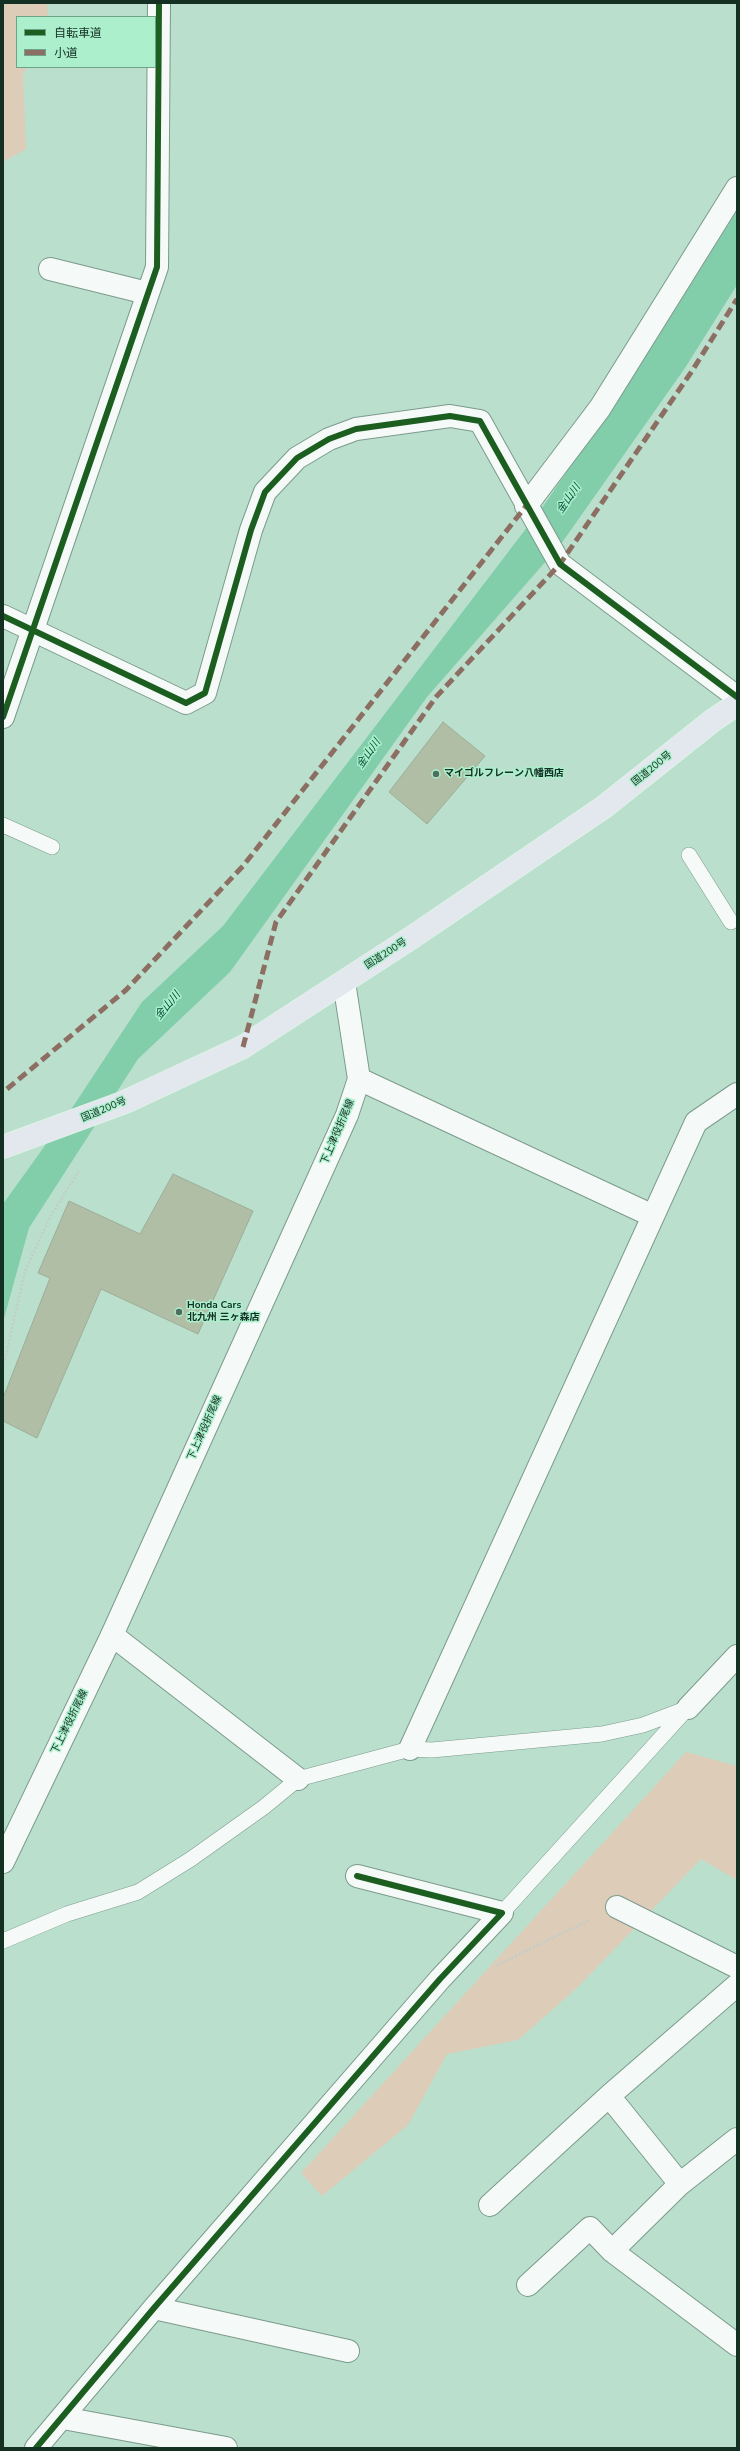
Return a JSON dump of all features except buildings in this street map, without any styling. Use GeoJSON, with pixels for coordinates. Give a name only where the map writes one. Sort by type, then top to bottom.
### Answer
{"type":"FeatureCollection","features":[{"type":"Feature","properties":{"kind":"highway","name":"国道200号"},"geometry":{"type":"LineString","coordinates":[[9,1146],[125,1102],[243,1047],[344,982],[604,807],[712,721],[737,704]]}},
{"type":"Feature","properties":{"kind":"street"},"geometry":{"type":"LineString","coordinates":[[3,717],[34,632],[146,293],[157,266],[159,3]]}},
{"type":"Feature","properties":{"kind":"street"},"geometry":{"type":"LineString","coordinates":[[528,510],[600,408],[737,188]]}},
{"type":"Feature","properties":{"kind":"street"},"geometry":{"type":"LineString","coordinates":[[50,269],[146,293]]}},
{"type":"Feature","properties":{"kind":"street"},"geometry":{"type":"LineString","coordinates":[[3,616],[186,703],[205,693],[251,530],[265,492],[297,458],[329,439],[356,429],[450,416],[480,421],[528,510],[560,564],[737,697]]}},
{"type":"Feature","properties":{"kind":"street","name":"下上津役折尾線"},"geometry":{"type":"LineString","coordinates":[[3,1862],[112,1635],[348,1115],[358,1079],[344,982]]}},
{"type":"Feature","properties":{"kind":"street"},"geometry":{"type":"LineString","coordinates":[[358,1079],[653,1216]]}},
{"type":"Feature","properties":{"kind":"street"},"geometry":{"type":"LineString","coordinates":[[410,1749],[696,1122],[737,1094]]}},
{"type":"Feature","properties":{"kind":"street"},"geometry":{"type":"LineString","coordinates":[[112,1635],[298,1778]]}},
{"type":"Feature","properties":{"kind":"street"},"geometry":{"type":"LineString","coordinates":[[688,1708],[737,1656]]}},
{"type":"Feature","properties":{"kind":"street"},"geometry":{"type":"LineString","coordinates":[[36,2448],[63,2418],[154,2308],[440,1979],[502,1913],[357,1876]]}},
{"type":"Feature","properties":{"kind":"street"},"geometry":{"type":"LineString","coordinates":[[617,1907],[737,1967]]}},
{"type":"Feature","properties":{"kind":"street"},"geometry":{"type":"LineString","coordinates":[[490,2205],[609,2096],[737,1985]]}},
{"type":"Feature","properties":{"kind":"street"},"geometry":{"type":"LineString","coordinates":[[609,2096],[680,2184]]}},
{"type":"Feature","properties":{"kind":"street"},"geometry":{"type":"LineString","coordinates":[[612,2251],[680,2184],[737,2139]]}},
{"type":"Feature","properties":{"kind":"street"},"geometry":{"type":"LineString","coordinates":[[528,2284],[590,2228],[612,2251],[737,2345]]}},
{"type":"Feature","properties":{"kind":"street"},"geometry":{"type":"LineString","coordinates":[[154,2308],[348,2351]]}},
{"type":"Feature","properties":{"kind":"street"},"geometry":{"type":"LineString","coordinates":[[63,2418],[226,2448]]}},
{"type":"Feature","properties":{"kind":"lane"},"geometry":{"type":"LineString","coordinates":[[3,825],[52,847]]}},
{"type":"Feature","properties":{"kind":"lane"},"geometry":{"type":"LineString","coordinates":[[689,855],[731,922]]}},
{"type":"Feature","properties":{"kind":"lane"},"geometry":{"type":"LineString","coordinates":[[3,1941],[67,1914],[138,1892],[191,1859],[264,1806],[298,1778],[410,1749],[432,1750],[602,1734],[643,1725],[688,1708]]}},
{"type":"Feature","properties":{"kind":"lane"},"geometry":{"type":"LineString","coordinates":[[502,1913],[688,1708]]}},
{"type":"Feature","properties":{"kind":"path"},"geometry":{"type":"LineString","coordinates":[[3,1368],[25,1271],[50,1217],[79,1171]]}},
{"type":"Feature","properties":{"kind":"path"},"geometry":{"type":"LineString","coordinates":[[492,1968],[617,1907]]}},
{"type":"Feature","properties":{"kind":"shaded area"},"geometry":{"type":"Polygon","coordinates":[[[3,3],[47,3],[48,16],[16,16],[16,68],[26,68],[23,74],[26,149],[3,162],[3,3]]]}},
{"type":"Feature","properties":{"kind":"shaded area"},"geometry":{"type":"Polygon","coordinates":[[[686,1752],[737,1766],[737,1880],[701,1859],[578,1987],[518,2040],[447,2054],[408,2125],[322,2196],[301,2173],[686,1752]]]}},
{"type":"Feature","properties":{"kind":"water","name":"金山川"},"geometry":{"type":"Polygon","coordinates":[[[737,211],[737,285],[685,368],[561,544],[427,697],[230,972],[138,1059],[29,1228],[3,1322],[3,1204],[72,1108],[142,1002],[223,926],[544,505],[653,345],[737,211]]]}},
{"type":"Feature","properties":{"kind":"marked path"},"geometry":{"type":"LineString","coordinates":[[243,1047],[276,922],[436,697],[560,564],[692,371],[737,299]]}},
{"type":"Feature","properties":{"kind":"marked path"},"geometry":{"type":"LineString","coordinates":[[7,1089],[126,990],[243,866],[526,506]]}},
{"type":"Feature","properties":{"kind":"cycle path"},"geometry":{"type":"LineString","coordinates":[[3,717],[157,267],[159,3]]}},
{"type":"Feature","properties":{"kind":"cycle path"},"geometry":{"type":"LineString","coordinates":[[3,616],[186,703],[205,693],[251,530],[265,492],[297,458],[329,439],[356,429],[450,416],[480,421],[560,564],[737,697]]}},
{"type":"Feature","properties":{"kind":"cycle path"},"geometry":{"type":"LineString","coordinates":[[36,2448],[154,2308],[440,1979],[502,1913],[357,1876]]}},
{"type":"Feature","properties":{"kind":"place","name":"マイゴルフレーン八幡西店"},"geometry":{"type":"Point","coordinates":[436,774]}},
{"type":"Feature","properties":{"kind":"place","name":"Honda Cars 北九州 三ヶ森店"},"geometry":{"type":"Point","coordinates":[179,1312]}}]}
